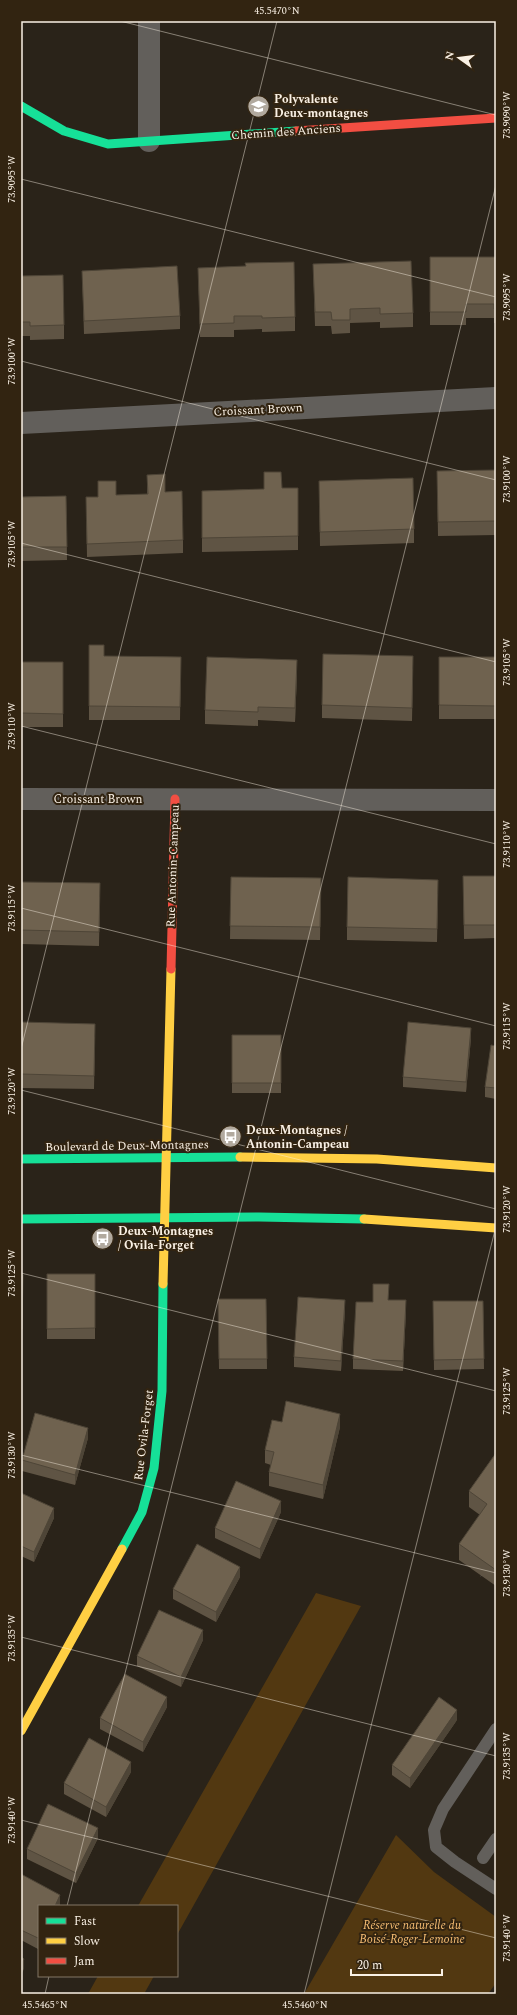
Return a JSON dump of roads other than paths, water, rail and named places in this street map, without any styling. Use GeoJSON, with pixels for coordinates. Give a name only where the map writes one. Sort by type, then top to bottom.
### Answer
{"type":"FeatureCollection","features":[{"type":"Feature","properties":{"kind":"street"},"geometry":{"type":"LineString","coordinates":[[149,21],[149,141]]}},
{"type":"Feature","properties":{"kind":"street","name":"Chemin des Anciens"},"geometry":{"type":"LineString","coordinates":[[21,106],[64,131],[108,144],[496,118]]}},
{"type":"Feature","properties":{"kind":"street","name":"Croissant Brown"},"geometry":{"type":"LineString","coordinates":[[21,423],[496,398]]}},
{"type":"Feature","properties":{"kind":"street","name":"Croissant Brown"},"geometry":{"type":"LineString","coordinates":[[21,799],[175,799]]}},
{"type":"Feature","properties":{"kind":"street","name":"Rue Antonin-Campeau"},"geometry":{"type":"LineString","coordinates":[[166,1158],[175,799],[496,800]]}},
{"type":"Feature","properties":{"kind":"street","name":"Rue Ovila-Forget"},"geometry":{"type":"LineString","coordinates":[[21,1731],[142,1512],[154,1468],[162,1391],[163,1218],[166,1158]]}},
{"type":"Feature","properties":{"kind":"street","name":"Boulevard de Deux-Montagnes"},"geometry":{"type":"LineString","coordinates":[[21,1159],[384,1159],[496,1168]]}},
{"type":"Feature","properties":{"kind":"street"},"geometry":{"type":"LineString","coordinates":[[21,1219],[368,1218],[496,1228]]}},
{"type":"Feature","properties":{"kind":"lane"},"geometry":{"type":"LineString","coordinates":[[496,1729],[443,1809],[434,1830],[436,1847],[455,1862],[496,1889]]}},
{"type":"Feature","properties":{"kind":"lane"},"geometry":{"type":"LineString","coordinates":[[483,1858],[496,1839]]}},
{"type":"Feature","properties":{"kind":"tram line"},"geometry":{"type":"LineString","coordinates":[[481,1576],[496,1554]]}},
{"type":"Feature","properties":{"kind":"place","name":"Polyvalente Deux-montagnes"},"geometry":{"type":"Point","coordinates":[258,106]}},
{"type":"Feature","properties":{"kind":"place","name":"Deux-Montagnes / Antonin-Campeau"},"geometry":{"type":"Point","coordinates":[231,1137]}},
{"type":"Feature","properties":{"kind":"place","name":"Deux-Montagnes / Ovila-Forget"},"geometry":{"type":"Point","coordinates":[103,1238]}},
{"type":"Feature","properties":{"kind":"park label","name":"Réserve naturelle du Boisé-Roger-Lemoine"},"geometry":{"type":"Point","coordinates":[412,1932]}}]}
